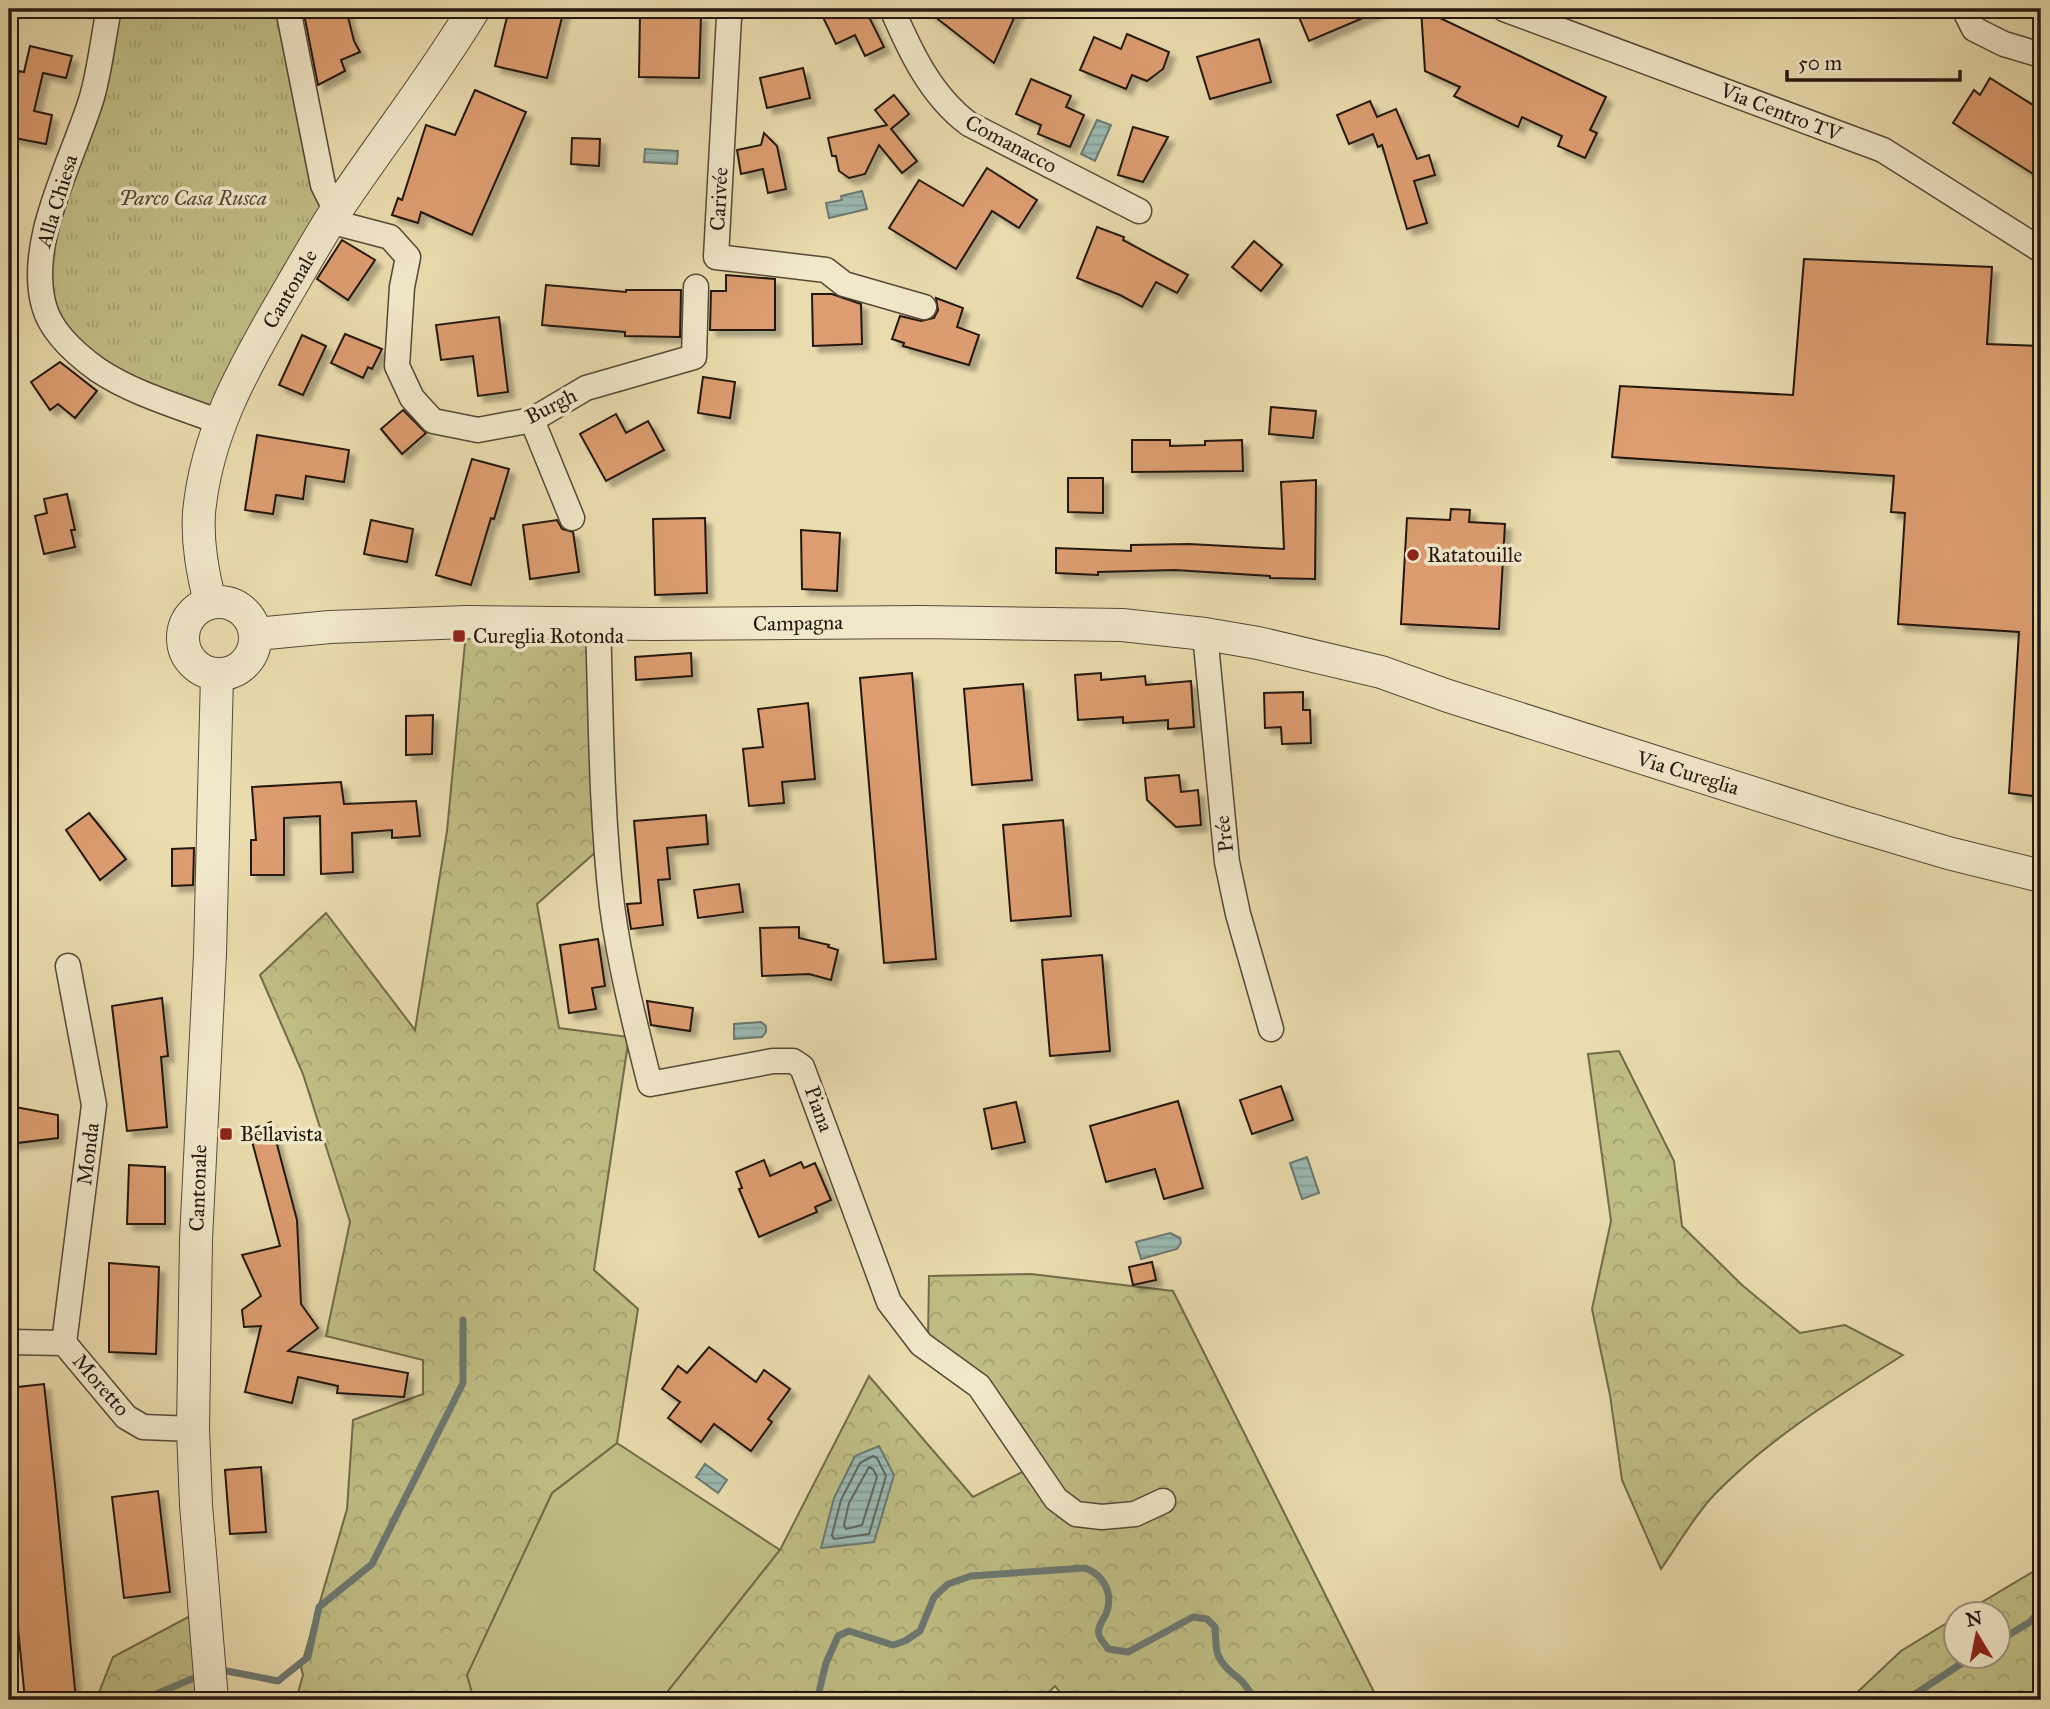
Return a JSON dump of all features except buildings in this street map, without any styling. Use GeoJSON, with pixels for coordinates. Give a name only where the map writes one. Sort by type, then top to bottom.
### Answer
{"type":"FeatureCollection","features":[{"type":"Feature","properties":{"kind":"street","name":"Alla Chiesa"},"geometry":{"type":"LineString","coordinates":[[108,9],[92,96],[55,198],[40,257],[44,308],[54,328],[99,370],[132,388],[220,422]]}},
{"type":"Feature","properties":{"kind":"street"},"geometry":{"type":"LineString","coordinates":[[288,9],[323,185],[333,216]]}},
{"type":"Feature","properties":{"kind":"street","name":"Cantonale"},"geometry":{"type":"LineString","coordinates":[[210,603],[200,550],[199,515],[204,480],[220,422],[247,363],[333,216],[474,9]]}},
{"type":"Feature","properties":{"kind":"street","name":"Carivée"},"geometry":{"type":"LineString","coordinates":[[733,9],[729,16],[716,257],[826,270],[844,284],[925,307]]}},
{"type":"Feature","properties":{"kind":"street","name":"Comanacco"},"geometry":{"type":"LineString","coordinates":[[892,9],[921,69],[955,114],[969,124],[1139,211]]}},
{"type":"Feature","properties":{"kind":"street","name":"Via Centro TV"},"geometry":{"type":"LineString","coordinates":[[1504,9],[1883,150],[2041,250]]}},
{"type":"Feature","properties":{"kind":"street"},"geometry":{"type":"LineString","coordinates":[[1964,9],[1974,29],[2004,44],[2041,55]]}},
{"type":"Feature","properties":{"kind":"street","name":"Burgh"},"geometry":{"type":"LineString","coordinates":[[333,216],[390,237],[408,257],[402,287],[397,366],[412,398],[433,421],[478,430],[532,420],[586,388],[694,357],[696,287]]}},
{"type":"Feature","properties":{"kind":"street"},"geometry":{"type":"LineString","coordinates":[[532,420],[572,518]]}},
{"type":"Feature","properties":{"kind":"street"},"geometry":{"type":"LineString","coordinates":[[210,603],[231,603],[240,608],[253,624],[256,634],[250,658],[241,668],[230,673],[217,675],[195,666],[183,647],[183,635],[191,615],[210,603]]}},
{"type":"Feature","properties":{"kind":"street","name":"Piana"},"geometry":{"type":"LineString","coordinates":[[598,622],[606,843],[612,907],[627,992],[650,1084],[773,1062],[793,1061],[802,1067],[888,1302],[920,1344],[979,1386],[1056,1499],[1076,1514],[1102,1517],[1135,1514],[1163,1501]]}},
{"type":"Feature","properties":{"kind":"street","name":"Campagna"},"geometry":{"type":"LineString","coordinates":[[256,634],[385,624],[1083,623],[1205,634],[1258,643],[1337,663]]}},
{"type":"Feature","properties":{"kind":"street","name":"Prée"},"geometry":{"type":"LineString","coordinates":[[1205,634],[1227,862],[1238,914],[1271,1029]]}},
{"type":"Feature","properties":{"kind":"street","name":"Via Cureglia"},"geometry":{"type":"LineString","coordinates":[[1337,663],[1381,672],[1448,696],[1841,821],[1948,853],[2041,876]]}},
{"type":"Feature","properties":{"kind":"street","name":"Cantonale"},"geometry":{"type":"LineString","coordinates":[[212,1700],[196,1505],[193,1429],[196,1240],[210,954],[217,675]]}},
{"type":"Feature","properties":{"kind":"street","name":"Monda"},"geometry":{"type":"LineString","coordinates":[[64,1343],[94,1105],[68,966]]}},
{"type":"Feature","properties":{"kind":"street","name":"Moretto"},"geometry":{"type":"LineString","coordinates":[[9,1342],[64,1343],[126,1417],[143,1427],[193,1429]]}},
{"type":"Feature","properties":{"kind":"green space","name":"Parco Casa Rusca"},"geometry":{"type":"Polygon","coordinates":[[[109,9],[288,9],[336,211],[220,422],[70,346],[41,286],[109,9]]]}},
{"type":"Feature","properties":{"kind":"green space"},"geometry":{"type":"Polygon","coordinates":[[[467,622],[598,622],[606,843],[537,904],[559,1028],[629,1037],[594,1270],[638,1309],[617,1443],[552,1493],[467,1675],[474,1700],[296,1700],[303,1675],[301,1667],[347,1509],[353,1420],[423,1394],[423,1360],[326,1336],[350,1222],[303,1074],[260,975],[326,913],[415,1030],[447,831],[467,622]]]}},
{"type":"Feature","properties":{"kind":"green space"},"geometry":{"type":"Polygon","coordinates":[[[1619,1051],[1674,1161],[1682,1226],[1742,1285],[1800,1333],[1845,1325],[1903,1355],[1804,1419],[1735,1474],[1700,1512],[1661,1569],[1622,1480],[1610,1395],[1592,1309],[1611,1221],[1588,1054],[1619,1051]]]}},
{"type":"Feature","properties":{"kind":"green space"},"geometry":{"type":"Polygon","coordinates":[[[1031,1274],[1173,1291],[1378,1700],[1066,1700],[1055,1686],[1041,1700],[661,1700],[780,1550],[869,1376],[973,1497],[1034,1466],[928,1341],[929,1276],[1031,1274]]]}},
{"type":"Feature","properties":{"kind":"green space"},"geometry":{"type":"Polygon","coordinates":[[[617,1443],[780,1550],[661,1700],[474,1700],[466,1675],[552,1493],[617,1443]]]}},
{"type":"Feature","properties":{"kind":"green space"},"geometry":{"type":"Polygon","coordinates":[[[2041,1567],[2041,1700],[1849,1700],[1901,1651],[1941,1627],[1941,1670],[2011,1670],[2011,1600],[1986,1600],[2041,1567]]]}},
{"type":"Feature","properties":{"kind":"green space"},"geometry":{"type":"Polygon","coordinates":[[[205,1608],[212,1700],[96,1700],[113,1657],[205,1608]]]}},
{"type":"Feature","properties":{"kind":"water"},"geometry":{"type":"Polygon","coordinates":[[[1097,120],[1111,125],[1095,161],[1081,154],[1097,120]]]}},
{"type":"Feature","properties":{"kind":"water"},"geometry":{"type":"Polygon","coordinates":[[[645,149],[678,151],[677,164],[644,162],[645,149]]]}},
{"type":"Feature","properties":{"kind":"water"},"geometry":{"type":"Polygon","coordinates":[[[862,191],[867,209],[829,218],[826,203],[842,200],[841,196],[862,191]]]}},
{"type":"Feature","properties":{"kind":"water"},"geometry":{"type":"Polygon","coordinates":[[[761,1022],[766,1026],[762,1037],[734,1039],[734,1024],[761,1022]]]}},
{"type":"Feature","properties":{"kind":"water"},"geometry":{"type":"Polygon","coordinates":[[[1307,1157],[1319,1193],[1302,1199],[1290,1163],[1307,1157]]]}},
{"type":"Feature","properties":{"kind":"water"},"geometry":{"type":"Polygon","coordinates":[[[1170,1233],[1180,1238],[1181,1243],[1177,1249],[1141,1259],[1136,1242],[1170,1233]]]}},
{"type":"Feature","properties":{"kind":"water"},"geometry":{"type":"Polygon","coordinates":[[[879,1446],[894,1475],[874,1542],[821,1548],[834,1498],[855,1456],[879,1446]]]}},
{"type":"Feature","properties":{"kind":"water"},"geometry":{"type":"Polygon","coordinates":[[[705,1464],[727,1480],[718,1493],[696,1477],[705,1464]]]}},
{"type":"Feature","properties":{"kind":"waterway"},"geometry":{"type":"LineString","coordinates":[[218,1673],[227,1671],[278,1681],[308,1657],[319,1607],[372,1564],[463,1383],[463,1320]]}},
{"type":"Feature","properties":{"kind":"waterway"},"geometry":{"type":"LineString","coordinates":[[817,1700],[826,1663],[838,1636],[849,1631],[893,1645],[920,1631],[934,1597],[948,1584],[971,1576],[1085,1568],[1102,1580],[1108,1593],[1108,1607],[1099,1632],[1108,1649],[1128,1652],[1193,1617],[1207,1619],[1215,1627],[1217,1652],[1222,1662],[1241,1680],[1253,1700]]}},
{"type":"Feature","properties":{"kind":"waterway"},"geometry":{"type":"LineString","coordinates":[[2011,1634],[2030,1622],[2041,1609]]}},
{"type":"Feature","properties":{"kind":"waterway"},"geometry":{"type":"LineString","coordinates":[[1906,1700],[1952,1670]]}},
{"type":"Feature","properties":{"kind":"waterway"},"geometry":{"type":"LineString","coordinates":[[142,1700],[203,1676]]}},
{"type":"Feature","properties":{"kind":"place","name":"Ratatouille"},"geometry":{"type":"Point","coordinates":[1413,555]}},
{"type":"Feature","properties":{"kind":"place","name":"Cureglia Rotonda"},"geometry":{"type":"Point","coordinates":[459,636]}},
{"type":"Feature","properties":{"kind":"place","name":"Bellavista"},"geometry":{"type":"Point","coordinates":[226,1134]}}]}
